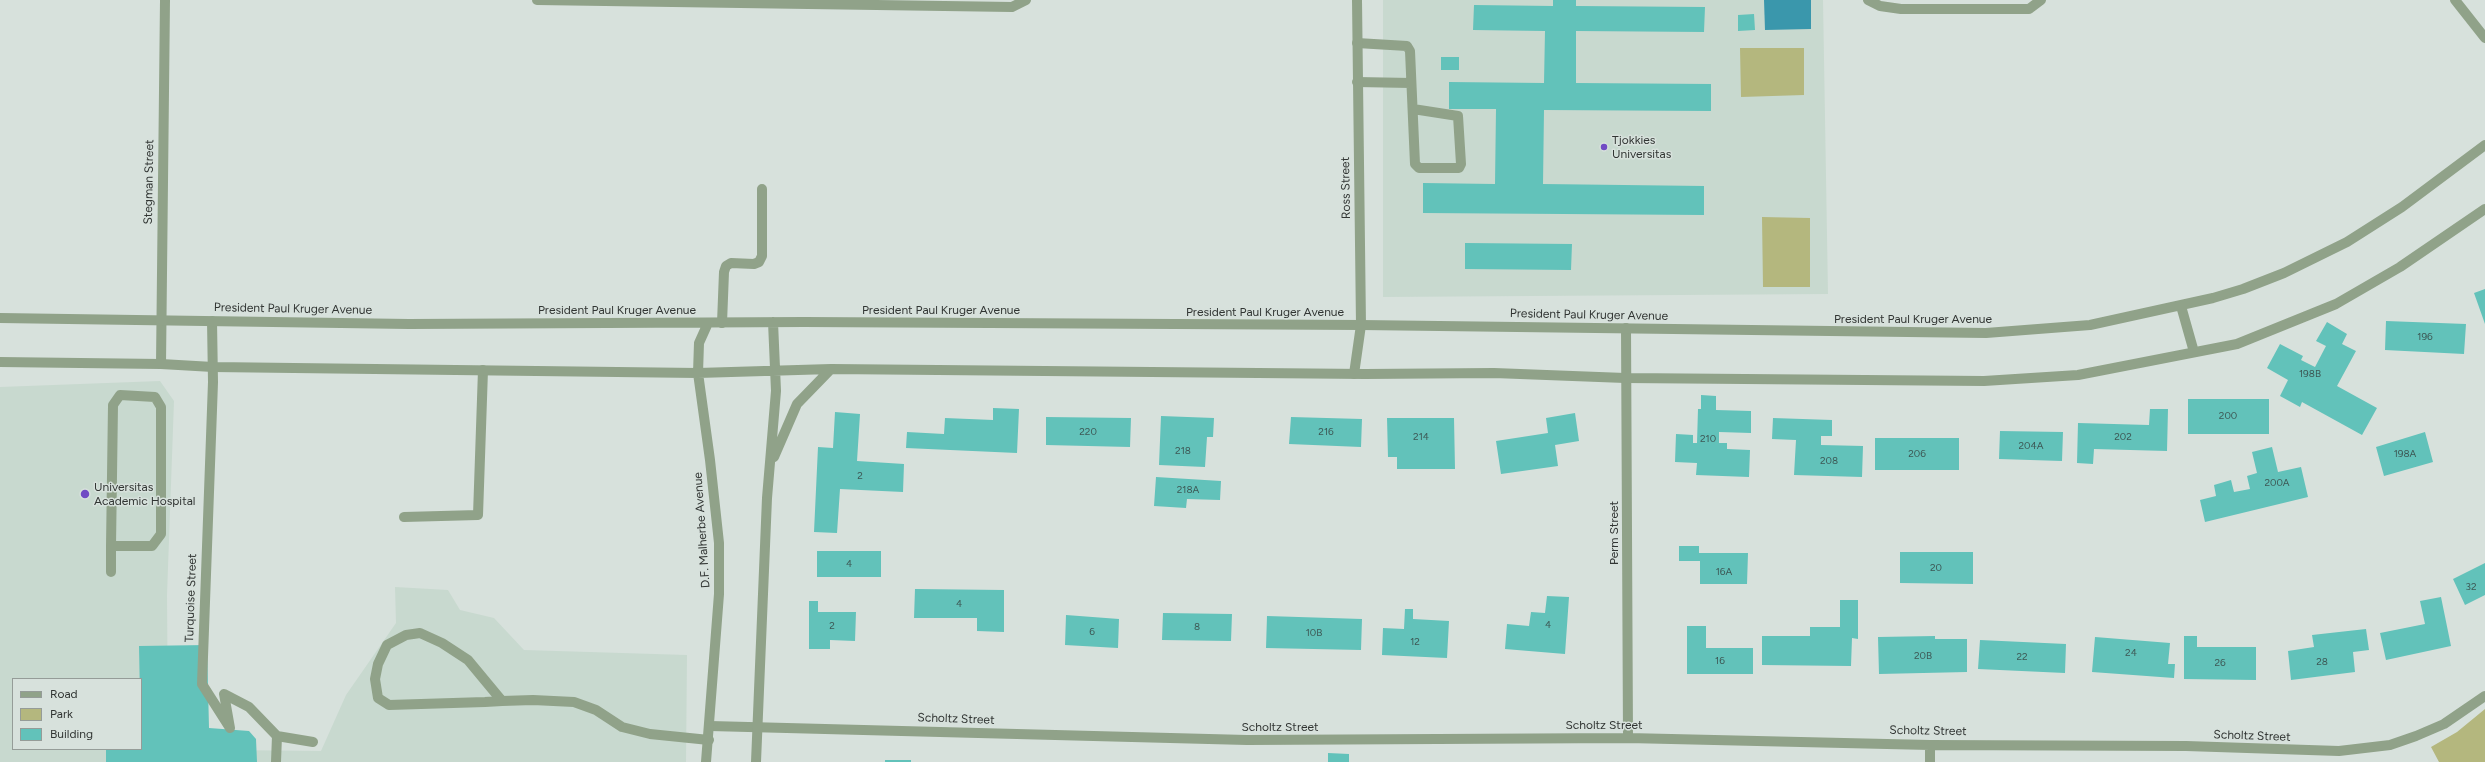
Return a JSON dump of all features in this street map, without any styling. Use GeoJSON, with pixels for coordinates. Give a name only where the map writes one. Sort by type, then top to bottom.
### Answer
{"type":"FeatureCollection","features":[{"type":"Feature","properties":{"kind":"street","name":"Stegman Street"},"geometry":{"type":"LineString","coordinates":[[161,364],[160,320],[165,0]]}},
{"type":"Feature","properties":{"kind":"street"},"geometry":{"type":"LineString","coordinates":[[537,0],[1012,7],[1026,0]]}},
{"type":"Feature","properties":{"kind":"street","name":"Ross Street"},"geometry":{"type":"LineString","coordinates":[[1354,374],[1361,325],[1356,43],[1357,0]]}},
{"type":"Feature","properties":{"kind":"street"},"geometry":{"type":"LineString","coordinates":[[1868,0],[1880,6],[1901,10],[2029,9],[2041,0]]}},
{"type":"Feature","properties":{"kind":"street"},"geometry":{"type":"LineString","coordinates":[[2455,0],[2485,38]]}},
{"type":"Feature","properties":{"kind":"street"},"geometry":{"type":"LineString","coordinates":[[1356,43],[1407,46],[1410,51],[1411,83],[1416,167],[1459,168],[1461,164],[1458,116],[1413,109]]}},
{"type":"Feature","properties":{"kind":"street"},"geometry":{"type":"LineString","coordinates":[[1357,82],[1411,83]]}},
{"type":"Feature","properties":{"kind":"street","name":"President Paul Kruger Avenue"},"geometry":{"type":"LineString","coordinates":[[0,318],[409,324],[773,322],[1361,325],[1986,333],[2090,325],[2181,306],[2243,289],[2284,273],[2347,242],[2402,207],[2485,145]]}},
{"type":"Feature","properties":{"kind":"street"},"geometry":{"type":"LineString","coordinates":[[722,323],[724,272],[726,266],[731,262],[754,264],[759,262],[762,256],[762,189]]}},
{"type":"Feature","properties":{"kind":"street"},"geometry":{"type":"LineString","coordinates":[[0,362],[161,364],[213,367],[698,373],[831,369],[1354,374],[1494,373],[1625,378],[1984,381],[2078,375],[2237,344],[2336,304],[2400,267],[2485,209]]}},
{"type":"Feature","properties":{"kind":"street"},"geometry":{"type":"LineString","coordinates":[[2181,306],[2194,352]]}},
{"type":"Feature","properties":{"kind":"street","name":"Turquoise Street"},"geometry":{"type":"LineString","coordinates":[[212,321],[213,367],[202,684],[230,728],[224,694],[249,706],[277,736]]}},
{"type":"Feature","properties":{"kind":"street"},"geometry":{"type":"LineString","coordinates":[[756,762],[759,727],[767,498],[771,465],[777,370],[773,322]]}},
{"type":"Feature","properties":{"kind":"street","name":"D.F. Malherbe Avenue"},"geometry":{"type":"LineString","coordinates":[[706,762],[709,740],[719,594],[718,543],[710,460],[698,373],[699,343],[708,323]]}},
{"type":"Feature","properties":{"kind":"street","name":"Perm Street"},"geometry":{"type":"LineString","coordinates":[[1626,328],[1625,378],[1627,403],[1628,738]]}},
{"type":"Feature","properties":{"kind":"street"},"geometry":{"type":"LineString","coordinates":[[771,465],[797,404],[831,369]]}},
{"type":"Feature","properties":{"kind":"street"},"geometry":{"type":"LineString","coordinates":[[404,517],[478,515],[483,370]]}},
{"type":"Feature","properties":{"kind":"street"},"geometry":{"type":"LineString","coordinates":[[111,546],[152,546],[161,534],[161,407],[155,397],[120,395],[113,405],[111,546],[112,572]]}},
{"type":"Feature","properties":{"kind":"street"},"geometry":{"type":"LineString","coordinates":[[502,701],[468,660],[442,643],[420,633],[406,635],[387,645],[378,664],[375,680],[378,698],[389,705],[533,700],[574,702],[596,710],[622,727],[650,734],[709,740]]}},
{"type":"Feature","properties":{"kind":"street","name":"Scholtz Street"},"geometry":{"type":"LineString","coordinates":[[710,726],[1247,740],[1628,738],[1930,745],[2186,746],[2339,751],[2390,745],[2416,736],[2444,724],[2485,696]]}},
{"type":"Feature","properties":{"kind":"street"},"geometry":{"type":"LineString","coordinates":[[276,762],[277,736],[313,742]]}},
{"type":"Feature","properties":{"kind":"street"},"geometry":{"type":"LineString","coordinates":[[1930,745],[1930,762]]}},
{"type":"Feature","properties":{"kind":"shaded area","name":"Tjokkies Universitas"},"geometry":{"type":"Polygon","coordinates":[[[1383,0],[1823,0],[1828,294],[1383,297],[1383,0]]]}},
{"type":"Feature","properties":{"kind":"shaded area","name":"Universitas Academic Hospital"},"geometry":{"type":"Polygon","coordinates":[[[160,381],[174,401],[167,595],[168,732],[226,750],[321,751],[346,695],[396,623],[395,587],[448,590],[460,610],[494,618],[524,650],[687,655],[686,762],[0,762],[0,387],[160,381]]]}},
{"type":"Feature","properties":{"kind":"green space"},"geometry":{"type":"Polygon","coordinates":[[[1740,48],[1804,48],[1804,95],[1741,97],[1740,48]]]}},
{"type":"Feature","properties":{"kind":"green space"},"geometry":{"type":"Polygon","coordinates":[[[1762,217],[1810,218],[1810,287],[1763,287],[1762,217]]]}},
{"type":"Feature","properties":{"kind":"green space"},"geometry":{"type":"Polygon","coordinates":[[[2485,709],[2485,762],[2439,762],[2431,747],[2457,732],[2485,709]]]}},
{"type":"Feature","properties":{"kind":"water"},"geometry":{"type":"Polygon","coordinates":[[[1764,0],[1811,0],[1811,29],[1765,30],[1764,0]]]}},
{"type":"Feature","properties":{"kind":"building"},"geometry":{"type":"Polygon","coordinates":[[[1553,0],[1576,0],[1576,6],[1705,7],[1704,32],[1576,31],[1576,83],[1711,84],[1711,111],[1544,110],[1543,184],[1704,186],[1704,215],[1423,213],[1423,183],[1495,184],[1496,109],[1449,109],[1449,82],[1544,83],[1545,31],[1473,30],[1474,5],[1553,6],[1553,0]]]}},
{"type":"Feature","properties":{"kind":"building"},"geometry":{"type":"Polygon","coordinates":[[[1754,14],[1755,30],[1738,31],[1738,15],[1754,14]]]}},
{"type":"Feature","properties":{"kind":"building"},"geometry":{"type":"Polygon","coordinates":[[[1441,57],[1459,57],[1459,70],[1441,70],[1441,57]]]}},
{"type":"Feature","properties":{"kind":"building"},"geometry":{"type":"Polygon","coordinates":[[[1465,243],[1572,244],[1571,270],[1465,269],[1465,243]]]}},
{"type":"Feature","properties":{"kind":"building"},"geometry":{"type":"Polygon","coordinates":[[[2485,289],[2485,324],[2474,293],[2485,289]]]}},
{"type":"Feature","properties":{"kind":"building"},"geometry":{"type":"Polygon","coordinates":[[[2386,321],[2466,324],[2464,354],[2385,350],[2386,321]]]}},
{"type":"Feature","properties":{"kind":"building"},"geometry":{"type":"Polygon","coordinates":[[[2327,322],[2347,334],[2342,344],[2356,351],[2337,386],[2377,408],[2362,435],[2302,402],[2300,407],[2280,396],[2288,380],[2267,368],[2280,344],[2303,356],[2301,360],[2315,367],[2326,346],[2316,341],[2327,322]]]}},
{"type":"Feature","properties":{"kind":"building"},"geometry":{"type":"Polygon","coordinates":[[[1701,395],[1716,396],[1716,410],[1751,411],[1751,433],[1719,432],[1719,443],[1727,443],[1727,449],[1750,450],[1749,477],[1696,475],[1697,463],[1675,462],[1676,434],[1693,435],[1693,443],[1697,443],[1698,409],[1701,409],[1701,395]]]}},
{"type":"Feature","properties":{"kind":"building"},"geometry":{"type":"Polygon","coordinates":[[[2188,399],[2269,399],[2269,434],[2188,434],[2188,399]]]}},
{"type":"Feature","properties":{"kind":"building"},"geometry":{"type":"Polygon","coordinates":[[[993,408],[1019,409],[1017,453],[906,448],[907,432],[944,434],[945,418],[993,420],[993,408]]]}},
{"type":"Feature","properties":{"kind":"building"},"geometry":{"type":"Polygon","coordinates":[[[2150,409],[2168,409],[2167,451],[2094,449],[2093,464],[2077,463],[2078,423],[2149,425],[2150,409]]]}},
{"type":"Feature","properties":{"kind":"building"},"geometry":{"type":"Polygon","coordinates":[[[835,412],[860,414],[857,461],[904,464],[903,492],[840,489],[837,533],[814,532],[818,447],[833,448],[835,412]]]}},
{"type":"Feature","properties":{"kind":"building"},"geometry":{"type":"Polygon","coordinates":[[[1575,413],[1579,441],[1555,445],[1558,466],[1501,474],[1496,441],[1548,433],[1546,418],[1575,413]]]}},
{"type":"Feature","properties":{"kind":"building"},"geometry":{"type":"Polygon","coordinates":[[[1161,416],[1214,418],[1213,437],[1207,437],[1205,467],[1159,465],[1161,416]]]}},
{"type":"Feature","properties":{"kind":"building"},"geometry":{"type":"Polygon","coordinates":[[[1046,417],[1131,418],[1130,447],[1046,445],[1046,417]]]}},
{"type":"Feature","properties":{"kind":"building"},"geometry":{"type":"Polygon","coordinates":[[[1291,417],[1362,419],[1361,447],[1289,444],[1291,417]]]}},
{"type":"Feature","properties":{"kind":"building"},"geometry":{"type":"Polygon","coordinates":[[[1387,418],[1454,418],[1455,469],[1397,469],[1397,457],[1388,457],[1387,418]]]}},
{"type":"Feature","properties":{"kind":"building"},"geometry":{"type":"Polygon","coordinates":[[[1773,418],[1832,420],[1832,436],[1821,436],[1821,445],[1863,446],[1862,477],[1794,475],[1796,440],[1772,439],[1773,418]]]}},
{"type":"Feature","properties":{"kind":"building"},"geometry":{"type":"Polygon","coordinates":[[[2000,431],[2063,432],[2062,461],[1999,459],[2000,431]]]}},
{"type":"Feature","properties":{"kind":"building"},"geometry":{"type":"Polygon","coordinates":[[[2425,432],[2433,462],[2384,476],[2376,447],[2425,432]]]}},
{"type":"Feature","properties":{"kind":"building"},"geometry":{"type":"Polygon","coordinates":[[[1875,438],[1959,438],[1959,470],[1875,470],[1875,438]]]}},
{"type":"Feature","properties":{"kind":"building"},"geometry":{"type":"Polygon","coordinates":[[[2272,447],[2278,472],[2301,467],[2308,497],[2205,522],[2200,500],[2216,496],[2214,485],[2231,480],[2234,492],[2250,489],[2247,476],[2257,473],[2252,452],[2272,447]]]}},
{"type":"Feature","properties":{"kind":"building"},"geometry":{"type":"Polygon","coordinates":[[[1156,477],[1221,481],[1220,500],[1187,499],[1186,508],[1154,506],[1156,477]]]}},
{"type":"Feature","properties":{"kind":"building"},"geometry":{"type":"Polygon","coordinates":[[[1679,546],[1699,546],[1699,553],[1748,553],[1747,584],[1700,584],[1700,561],[1679,561],[1679,546]]]}},
{"type":"Feature","properties":{"kind":"building"},"geometry":{"type":"Polygon","coordinates":[[[817,551],[881,551],[881,577],[817,577],[817,551]]]}},
{"type":"Feature","properties":{"kind":"building"},"geometry":{"type":"Polygon","coordinates":[[[1900,552],[1973,552],[1973,584],[1900,583],[1900,552]]]}},
{"type":"Feature","properties":{"kind":"building"},"geometry":{"type":"Polygon","coordinates":[[[2485,563],[2485,595],[2465,605],[2453,579],[2485,563]]]}},
{"type":"Feature","properties":{"kind":"building"},"geometry":{"type":"Polygon","coordinates":[[[915,589],[1004,590],[1004,632],[977,631],[977,618],[914,618],[915,589]]]}},
{"type":"Feature","properties":{"kind":"building"},"geometry":{"type":"Polygon","coordinates":[[[1547,596],[1569,597],[1565,654],[1505,649],[1507,624],[1529,626],[1531,612],[1545,613],[1547,596]]]}},
{"type":"Feature","properties":{"kind":"building"},"geometry":{"type":"Polygon","coordinates":[[[2441,597],[2451,646],[2386,660],[2380,633],[2425,624],[2420,601],[2441,597]]]}},
{"type":"Feature","properties":{"kind":"building"},"geometry":{"type":"Polygon","coordinates":[[[1840,600],[1858,600],[1858,639],[1852,638],[1851,666],[1762,665],[1762,636],[1810,636],[1810,627],[1840,627],[1840,600]]]}},
{"type":"Feature","properties":{"kind":"building"},"geometry":{"type":"Polygon","coordinates":[[[809,601],[818,601],[818,612],[856,612],[855,641],[830,640],[830,649],[809,649],[809,601]]]}},
{"type":"Feature","properties":{"kind":"building"},"geometry":{"type":"Polygon","coordinates":[[[1405,609],[1413,609],[1413,619],[1449,621],[1447,658],[1382,655],[1383,628],[1404,629],[1405,609]]]}},
{"type":"Feature","properties":{"kind":"building"},"geometry":{"type":"Polygon","coordinates":[[[1163,613],[1232,614],[1231,641],[1162,640],[1163,613]]]}},
{"type":"Feature","properties":{"kind":"building"},"geometry":{"type":"Polygon","coordinates":[[[1066,615],[1119,619],[1118,648],[1065,645],[1066,615]]]}},
{"type":"Feature","properties":{"kind":"building"},"geometry":{"type":"Polygon","coordinates":[[[1267,616],[1362,619],[1361,650],[1266,648],[1267,616]]]}},
{"type":"Feature","properties":{"kind":"building"},"geometry":{"type":"Polygon","coordinates":[[[1687,626],[1706,626],[1706,648],[1753,648],[1753,674],[1687,674],[1687,626]]]}},
{"type":"Feature","properties":{"kind":"building"},"geometry":{"type":"Polygon","coordinates":[[[2366,629],[2369,650],[2353,652],[2355,672],[2291,680],[2288,651],[2314,647],[2312,635],[2366,629]]]}},
{"type":"Feature","properties":{"kind":"building"},"geometry":{"type":"Polygon","coordinates":[[[1935,636],[1935,639],[1967,639],[1967,672],[1879,674],[1878,637],[1935,636]]]}},
{"type":"Feature","properties":{"kind":"building"},"geometry":{"type":"Polygon","coordinates":[[[2184,636],[2197,636],[2197,647],[2256,647],[2256,680],[2184,679],[2184,636]]]}},
{"type":"Feature","properties":{"kind":"building"},"geometry":{"type":"Polygon","coordinates":[[[2095,637],[2170,643],[2168,664],[2175,664],[2174,678],[2092,672],[2095,637]]]}},
{"type":"Feature","properties":{"kind":"building"},"geometry":{"type":"Polygon","coordinates":[[[1980,640],[2066,644],[2065,673],[1978,669],[1980,640]]]}},
{"type":"Feature","properties":{"kind":"building"},"geometry":{"type":"Polygon","coordinates":[[[207,645],[209,728],[249,731],[256,739],[257,762],[106,762],[106,750],[142,750],[142,678],[140,678],[139,646],[207,645]]]}},
{"type":"Feature","properties":{"kind":"building"},"geometry":{"type":"Polygon","coordinates":[[[1328,753],[1349,754],[1349,762],[1328,762],[1328,753]]]}},
{"type":"Feature","properties":{"kind":"building"},"geometry":{"type":"Polygon","coordinates":[[[885,760],[911,760],[911,762],[885,762],[885,760]]]}},
{"type":"Feature","properties":{"kind":"place","name":"Tjokkies Universitas"},"geometry":{"type":"Point","coordinates":[1604,147]}},
{"type":"Feature","properties":{"kind":"place","name":"Universitas Academic Hospital"},"geometry":{"type":"Point","coordinates":[85,494]}}]}
